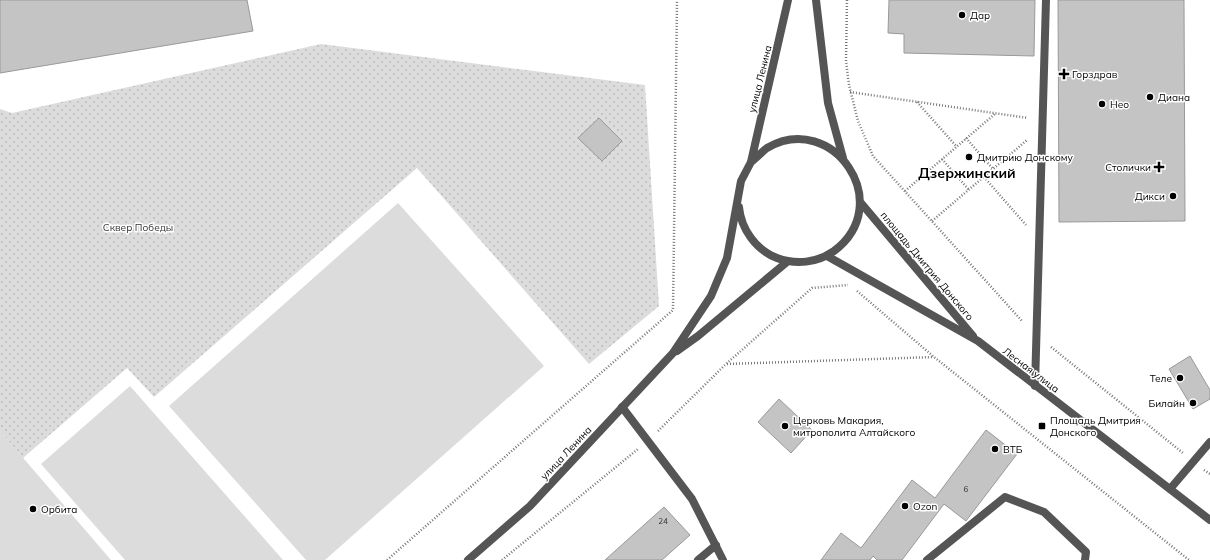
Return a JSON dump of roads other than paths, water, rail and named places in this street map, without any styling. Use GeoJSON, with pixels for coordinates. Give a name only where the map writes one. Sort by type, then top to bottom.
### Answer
{"type":"FeatureCollection","features":[{"type":"Feature","properties":{"kind":"street","name":"улица Ленина"},"geometry":{"type":"LineString","coordinates":[[468,560],[530,506],[672,353],[711,296],[727,258],[741,181],[751,162],[788,0]]}},
{"type":"Feature","properties":{"kind":"street","name":"улица Ленина"},"geometry":{"type":"LineString","coordinates":[[738,196],[740,218],[753,242],[770,255],[787,262],[809,262],[827,256],[844,243],[856,225],[861,203],[858,182],[843,158],[828,103],[816,0]]}},
{"type":"Feature","properties":{"kind":"street"},"geometry":{"type":"LineString","coordinates":[[1035,386],[1046,0]]}},
{"type":"Feature","properties":{"kind":"street","name":"улица Ленина"},"geometry":{"type":"LineString","coordinates":[[751,162],[767,149],[787,141],[799,139],[820,143],[843,158]]}},
{"type":"Feature","properties":{"kind":"street","name":"площадь Дмитрия Донского"},"geometry":{"type":"LineString","coordinates":[[861,203],[978,342]]}},
{"type":"Feature","properties":{"kind":"street","name":"Лесная улица"},"geometry":{"type":"LineString","coordinates":[[827,256],[978,342],[1210,520]]}},
{"type":"Feature","properties":{"kind":"street","name":"улица Ленина"},"geometry":{"type":"LineString","coordinates":[[672,353],[698,336],[787,262]]}},
{"type":"Feature","properties":{"kind":"street"},"geometry":{"type":"LineString","coordinates":[[622,407],[692,499],[723,560]]}},
{"type":"Feature","properties":{"kind":"street"},"geometry":{"type":"LineString","coordinates":[[1170,489],[1210,442]]}},
{"type":"Feature","properties":{"kind":"street"},"geometry":{"type":"LineString","coordinates":[[927,560],[1005,497],[1044,512],[1086,552],[1085,560]]}},
{"type":"Feature","properties":{"kind":"street"},"geometry":{"type":"LineString","coordinates":[[698,560],[716,545]]}},
{"type":"Feature","properties":{"kind":"place","name":"Дар"},"geometry":{"type":"Point","coordinates":[962,15]}},
{"type":"Feature","properties":{"kind":"place","name":"Горздрав"},"geometry":{"type":"Point","coordinates":[1064,74]}},
{"type":"Feature","properties":{"kind":"place","name":"Диана"},"geometry":{"type":"Point","coordinates":[1150,97]}},
{"type":"Feature","properties":{"kind":"place","name":"Нео"},"geometry":{"type":"Point","coordinates":[1102,104]}},
{"type":"Feature","properties":{"kind":"place","name":"Дмитрию Донскому"},"geometry":{"type":"Point","coordinates":[969,157]}},
{"type":"Feature","properties":{"kind":"place","name":"Столички"},"geometry":{"type":"Point","coordinates":[1159,167]}},
{"type":"Feature","properties":{"kind":"place","name":"Дикси"},"geometry":{"type":"Point","coordinates":[1173,196]}},
{"type":"Feature","properties":{"kind":"place","name":"Теле"},"geometry":{"type":"Point","coordinates":[1180,378]}},
{"type":"Feature","properties":{"kind":"place","name":"Билайн"},"geometry":{"type":"Point","coordinates":[1193,403]}},
{"type":"Feature","properties":{"kind":"place","name":"Церковь Макария, митрополита Алтайского"},"geometry":{"type":"Point","coordinates":[785,426]}},
{"type":"Feature","properties":{"kind":"place","name":"Площадь Дмитрия Донского"},"geometry":{"type":"Point","coordinates":[1042,426]}},
{"type":"Feature","properties":{"kind":"place","name":"ВТБ"},"geometry":{"type":"Point","coordinates":[995,449]}},
{"type":"Feature","properties":{"kind":"place","name":"Ozon"},"geometry":{"type":"Point","coordinates":[905,506]}},
{"type":"Feature","properties":{"kind":"place","name":"Орбита"},"geometry":{"type":"Point","coordinates":[33,509]}},
{"type":"Feature","properties":{"kind":"district","name":"Дзержинский"},"geometry":{"type":"Point","coordinates":[967,173]}},
{"type":"Feature","properties":{"kind":"park label","name":"Сквер Победы"},"geometry":{"type":"Point","coordinates":[138,227]}}]}
